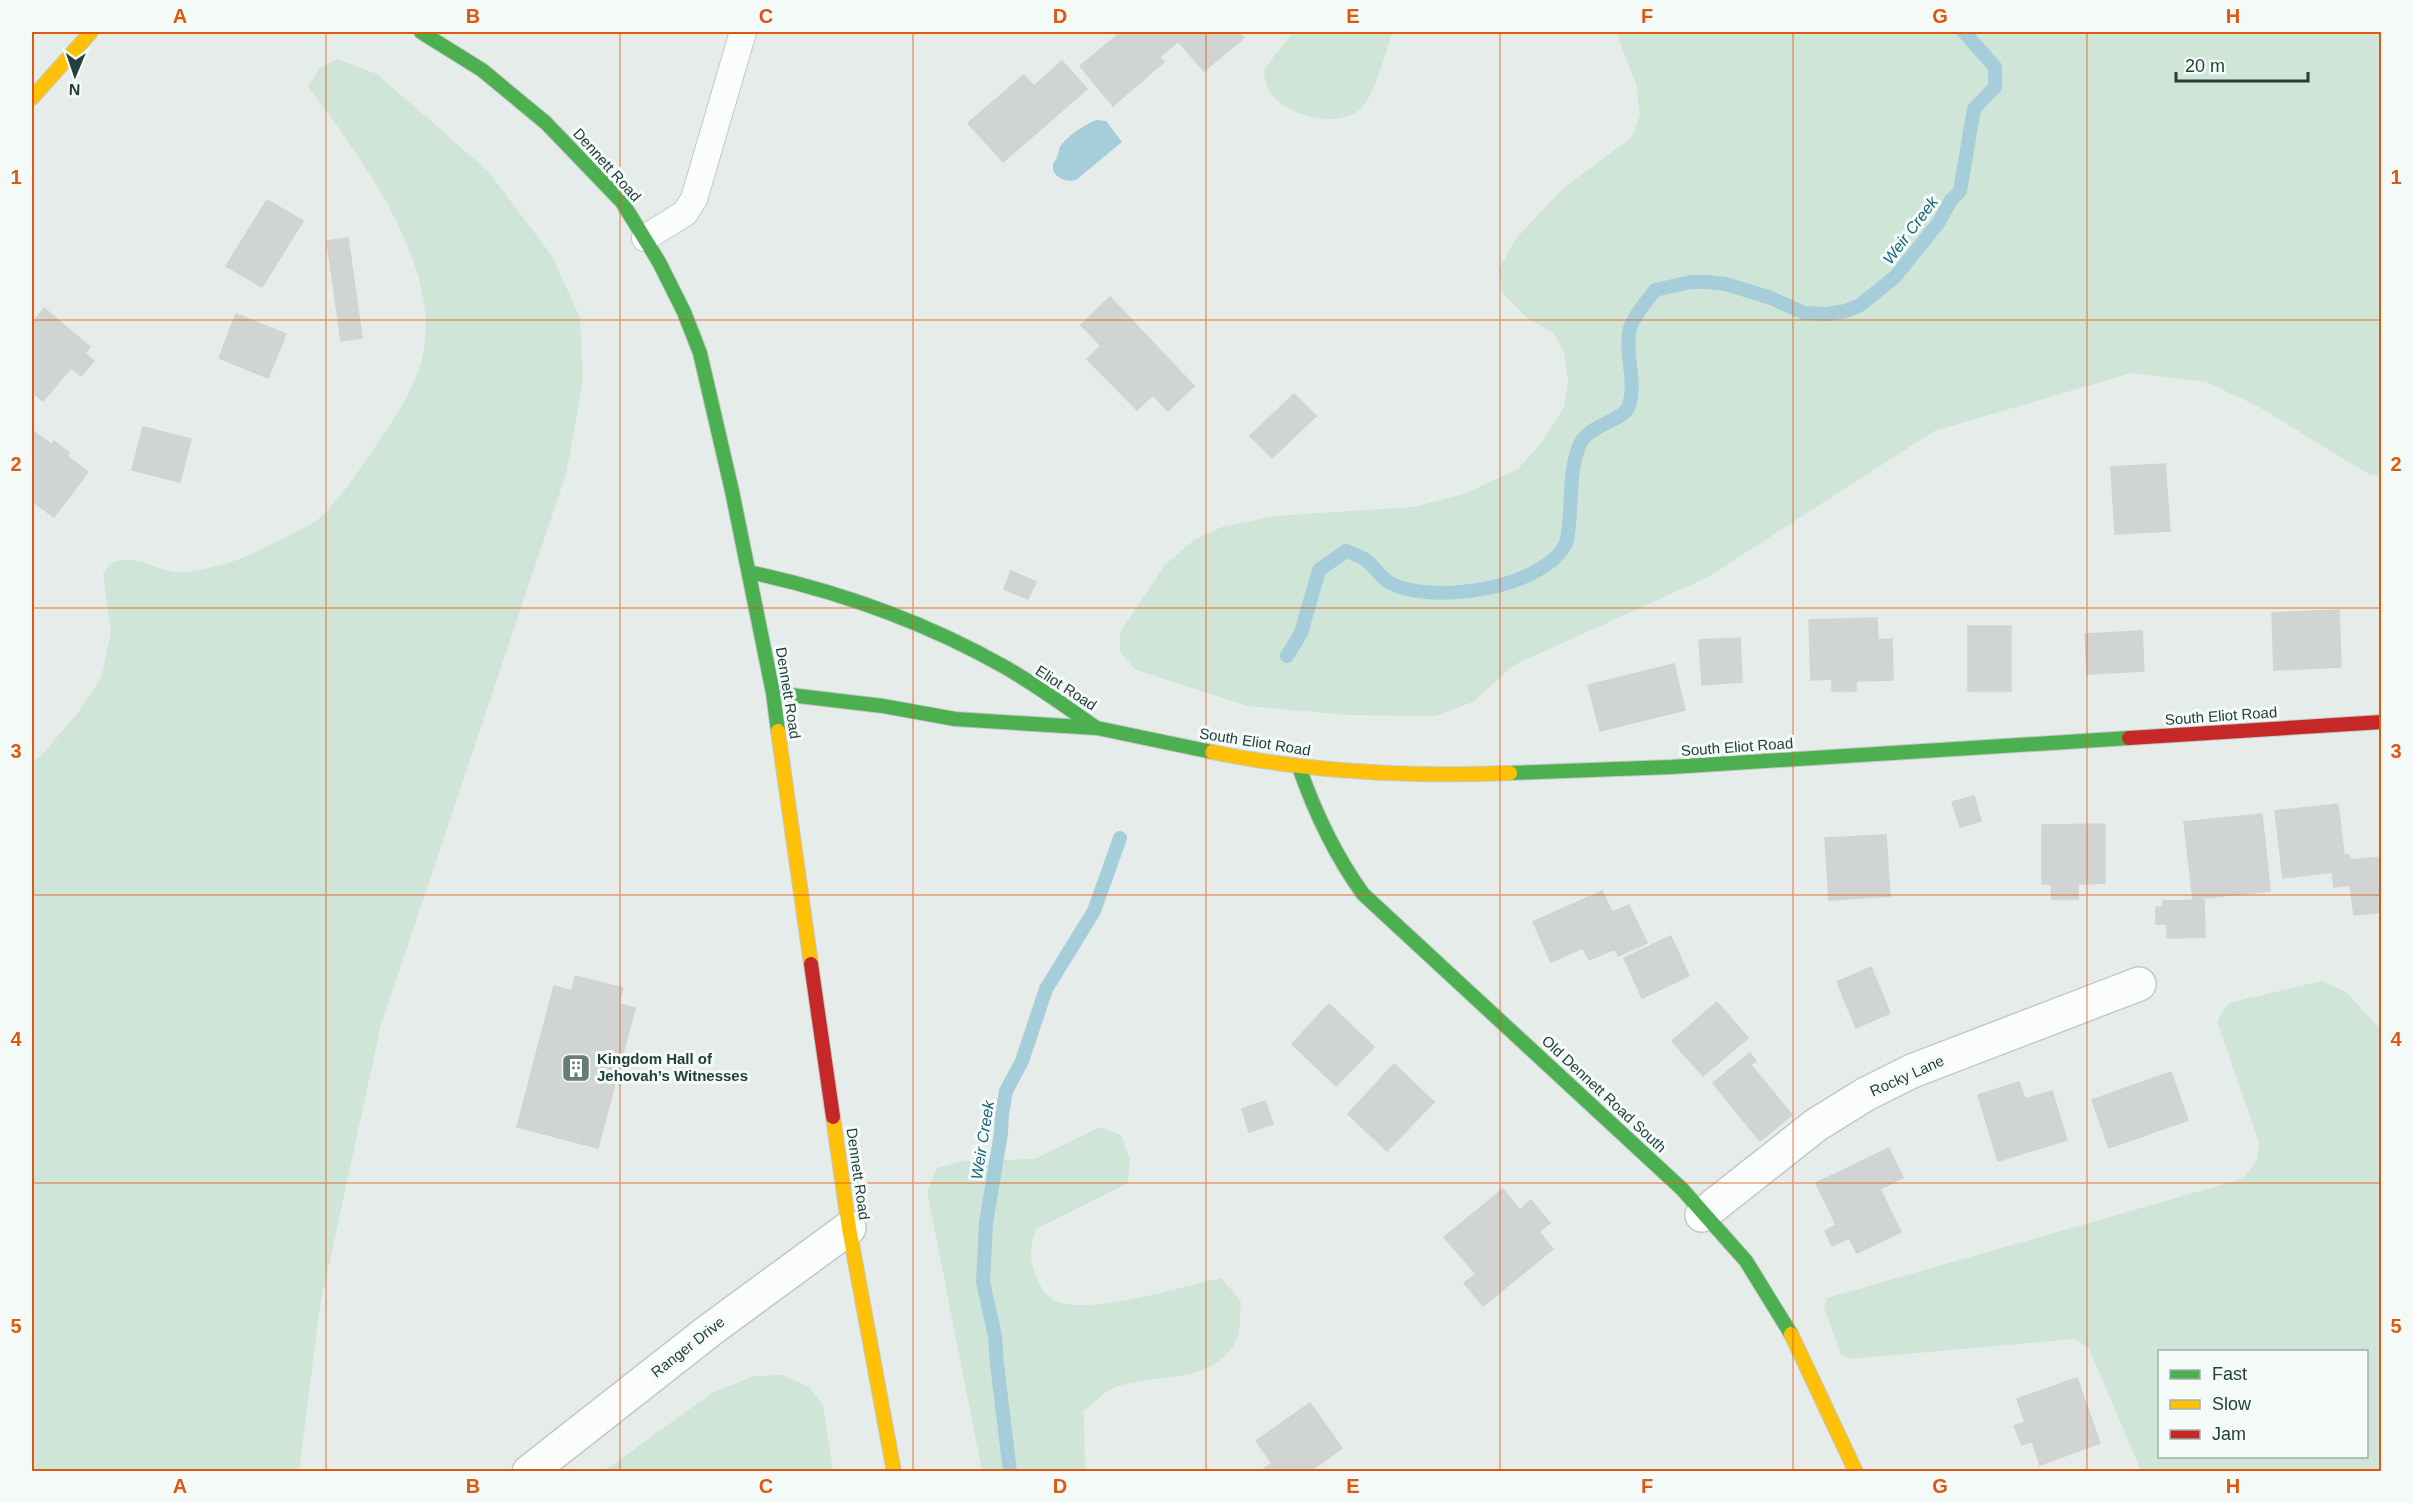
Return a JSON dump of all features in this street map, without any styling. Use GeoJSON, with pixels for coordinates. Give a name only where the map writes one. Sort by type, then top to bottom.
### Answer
{"type":"FeatureCollection","features":[{"type":"Feature","properties":{"kind":"main road"},"geometry":{"type":"LineString","coordinates":[[32,98],[91,32]]}},
{"type":"Feature","properties":{"kind":"main road","name":"Dennett Road"},"geometry":{"type":"LineString","coordinates":[[422,32],[482,70],[546,123],[622,202],[645,238],[684,312],[700,352],[749,572],[773,693],[849,1228],[894,1472]]}},
{"type":"Feature","properties":{"kind":"main road","name":"Eliot Road"},"geometry":{"type":"LineString","coordinates":[[749,572],[798,581],[922,625],[1004,667],[1096,728]]}},
{"type":"Feature","properties":{"kind":"main road","name":"Eliot Road"},"geometry":{"type":"LineString","coordinates":[[773,693],[883,706],[955,719],[1096,728]]}},
{"type":"Feature","properties":{"kind":"main road","name":"South Eliot Road"},"geometry":{"type":"LineString","coordinates":[[1096,728],[1216,753],[1299,766],[1447,776],[1749,763],[2382,722]]}},
{"type":"Feature","properties":{"kind":"main road","name":"Old Dennett Road South"},"geometry":{"type":"LineString","coordinates":[[1299,766],[1312,807],[1330,845],[1363,894],[1682,1189],[1702,1215],[1745,1260],[1778,1311],[1856,1472]]}},
{"type":"Feature","properties":{"kind":"street","name":"Rocky Lane"},"geometry":{"type":"LineString","coordinates":[[1702,1215],[1816,1125],[1866,1094],[1912,1071],[2139,984]]}},
{"type":"Feature","properties":{"kind":"street","name":"Ranger Drive"},"geometry":{"type":"LineString","coordinates":[[529,1472],[710,1330],[849,1228]]}},
{"type":"Feature","properties":{"kind":"lane"},"geometry":{"type":"LineString","coordinates":[[645,238],[685,213],[694,198],[743,32]]}},
{"type":"Feature","properties":{"kind":"green space"},"geometry":{"type":"Polygon","coordinates":[[[1392,32],[1374,86],[1364,105],[1358,111],[1336,119],[1311,117],[1287,107],[1270,92],[1263,71],[1292,33],[1392,32]]]}},
{"type":"Feature","properties":{"kind":"green space"},"geometry":{"type":"Polygon","coordinates":[[[1616,32],[2381,32],[2381,476],[2370,475],[2259,407],[2207,382],[2132,373],[1934,431],[1708,577],[1514,665],[1473,702],[1435,716],[1347,715],[1248,706],[1136,670],[1120,652],[1120,632],[1165,565],[1194,540],[1222,527],[1273,516],[1414,507],[1464,494],[1518,469],[1542,442],[1564,407],[1568,381],[1564,352],[1554,333],[1527,318],[1502,293],[1499,269],[1515,240],[1562,189],[1632,137],[1640,115],[1636,84],[1616,32]]]}},
{"type":"Feature","properties":{"kind":"green space"},"geometry":{"type":"Polygon","coordinates":[[[337,59],[377,74],[488,171],[552,256],[580,318],[583,381],[566,474],[381,1025],[320,1306],[299,1471],[32,1471],[32,762],[40,757],[77,714],[101,678],[111,633],[103,574],[110,565],[118,561],[137,561],[177,572],[219,566],[251,554],[313,523],[322,516],[355,476],[394,418],[413,384],[418,372],[425,335],[423,297],[413,259],[396,220],[375,183],[308,86],[320,68],[337,59]]]}},
{"type":"Feature","properties":{"kind":"green space"},"geometry":{"type":"Polygon","coordinates":[[[2322,981],[2346,992],[2381,1030],[2381,1471],[2141,1471],[2089,1348],[2074,1339],[1851,1359],[1841,1355],[1824,1307],[1827,1298],[2242,1179],[2257,1161],[2259,1143],[2217,1021],[2229,1003],[2322,981]]]}},
{"type":"Feature","properties":{"kind":"green space"},"geometry":{"type":"Polygon","coordinates":[[[1100,1127],[1121,1135],[1130,1160],[1128,1183],[1036,1229],[1031,1257],[1037,1278],[1044,1291],[1053,1300],[1068,1304],[1088,1305],[1136,1298],[1221,1278],[1241,1301],[1237,1339],[1224,1357],[1210,1366],[1180,1376],[1129,1383],[1113,1388],[1084,1411],[1085,1471],[982,1471],[927,1191],[937,1168],[964,1161],[1035,1159],[1100,1127]]]}},
{"type":"Feature","properties":{"kind":"green space"},"geometry":{"type":"Polygon","coordinates":[[[782,1375],[808,1386],[823,1405],[833,1471],[604,1471],[712,1393],[754,1376],[782,1375]]]}},
{"type":"Feature","properties":{"kind":"water"},"geometry":{"type":"Polygon","coordinates":[[[1096,120],[1106,121],[1122,142],[1076,180],[1068,181],[1060,178],[1054,173],[1053,165],[1061,146],[1073,134],[1096,120]]]}},
{"type":"Feature","properties":{"kind":"building"},"geometry":{"type":"Polygon","coordinates":[[[1121,32],[1238,32],[1244,38],[1204,71],[1178,41],[1160,57],[1164,62],[1113,106],[1080,66],[1121,32]]]}},
{"type":"Feature","properties":{"kind":"building"},"geometry":{"type":"Polygon","coordinates":[[[1062,61],[1087,89],[1003,162],[968,123],[1024,75],[1034,86],[1062,61]]]}},
{"type":"Feature","properties":{"kind":"building"},"geometry":{"type":"Polygon","coordinates":[[[267,200],[303,221],[262,287],[226,266],[267,200]]]}},
{"type":"Feature","properties":{"kind":"building"},"geometry":{"type":"Polygon","coordinates":[[[348,238],[362,338],[341,341],[327,241],[348,238]]]}},
{"type":"Feature","properties":{"kind":"building"},"geometry":{"type":"Polygon","coordinates":[[[1110,297],[1194,386],[1168,411],[1153,395],[1137,410],[1087,359],[1101,346],[1081,325],[1110,297]]]}},
{"type":"Feature","properties":{"kind":"building"},"geometry":{"type":"Polygon","coordinates":[[[44,308],[90,347],[85,353],[94,361],[81,376],[71,368],[43,401],[32,392],[32,324],[44,308]]]}},
{"type":"Feature","properties":{"kind":"building"},"geometry":{"type":"Polygon","coordinates":[[[236,314],[286,334],[268,378],[219,358],[236,314]]]}},
{"type":"Feature","properties":{"kind":"building"},"geometry":{"type":"Polygon","coordinates":[[[1294,394],[1316,416],[1272,458],[1250,436],[1294,394]]]}},
{"type":"Feature","properties":{"kind":"building"},"geometry":{"type":"Polygon","coordinates":[[[143,427],[191,439],[180,482],[132,470],[143,427]]]}},
{"type":"Feature","properties":{"kind":"building"},"geometry":{"type":"Polygon","coordinates":[[[32,430],[52,445],[54,441],[69,453],[67,456],[88,472],[54,517],[32,501],[32,430]]]}},
{"type":"Feature","properties":{"kind":"building"},"geometry":{"type":"Polygon","coordinates":[[[2165,464],[2170,531],[2115,534],[2111,467],[2165,464]]]}},
{"type":"Feature","properties":{"kind":"building"},"geometry":{"type":"Polygon","coordinates":[[[1011,571],[1036,582],[1028,599],[1004,589],[1011,571]]]}},
{"type":"Feature","properties":{"kind":"building"},"geometry":{"type":"Polygon","coordinates":[[[2339,610],[2341,667],[2274,670],[2272,613],[2339,610]]]}},
{"type":"Feature","properties":{"kind":"building"},"geometry":{"type":"Polygon","coordinates":[[[1877,618],[1878,640],[1892,639],[1893,680],[1856,681],[1856,691],[1832,691],[1832,679],[1811,680],[1809,620],[1877,618]]]}},
{"type":"Feature","properties":{"kind":"building"},"geometry":{"type":"Polygon","coordinates":[[[1968,626],[2011,626],[2011,691],[1968,691],[1968,626]]]}},
{"type":"Feature","properties":{"kind":"building"},"geometry":{"type":"Polygon","coordinates":[[[2142,631],[2144,671],[2087,674],[2085,634],[2142,631]]]}},
{"type":"Feature","properties":{"kind":"building"},"geometry":{"type":"Polygon","coordinates":[[[1740,638],[1742,682],[1702,685],[1699,640],[1740,638]]]}},
{"type":"Feature","properties":{"kind":"building"},"geometry":{"type":"Polygon","coordinates":[[[1674,664],[1685,710],[1600,731],[1588,685],[1674,664]]]}},
{"type":"Feature","properties":{"kind":"building"},"geometry":{"type":"Polygon","coordinates":[[[1974,796],[1981,821],[1960,827],[1952,802],[1974,796]]]}},
{"type":"Feature","properties":{"kind":"building"},"geometry":{"type":"Polygon","coordinates":[[[2338,804],[2344,855],[2349,855],[2350,860],[2382,857],[2382,912],[2354,915],[2350,885],[2334,887],[2332,872],[2283,878],[2275,811],[2338,804]]]}},
{"type":"Feature","properties":{"kind":"building"},"geometry":{"type":"Polygon","coordinates":[[[2262,814],[2270,891],[2193,899],[2184,822],[2262,814]]]}},
{"type":"Feature","properties":{"kind":"building"},"geometry":{"type":"Polygon","coordinates":[[[2105,824],[2105,883],[2078,884],[2078,899],[2052,899],[2051,884],[2042,884],[2042,825],[2105,824]]]}},
{"type":"Feature","properties":{"kind":"building"},"geometry":{"type":"Polygon","coordinates":[[[1886,835],[1890,896],[1829,900],[1825,838],[1886,835]]]}},
{"type":"Feature","properties":{"kind":"building"},"geometry":{"type":"Polygon","coordinates":[[[1602,891],[1612,912],[1629,905],[1647,943],[1618,956],[1615,949],[1589,960],[1583,948],[1551,962],[1533,922],[1602,891]]]}},
{"type":"Feature","properties":{"kind":"building"},"geometry":{"type":"Polygon","coordinates":[[[2204,900],[2205,937],[2167,938],[2167,924],[2156,924],[2156,907],[2163,907],[2163,901],[2204,900]]]}},
{"type":"Feature","properties":{"kind":"building"},"geometry":{"type":"Polygon","coordinates":[[[1671,936],[1689,976],[1642,998],[1624,958],[1671,936]]]}},
{"type":"Feature","properties":{"kind":"building"},"geometry":{"type":"Polygon","coordinates":[[[1871,967],[1890,1013],[1856,1028],[1837,982],[1871,967]]]}},
{"type":"Feature","properties":{"kind":"building","name":"Kingdom Hall of Jehovah’s Witnesses"},"geometry":{"type":"Polygon","coordinates":[[[575,976],[623,988],[619,1004],[635,1008],[598,1148],[517,1127],[554,986],[572,991],[575,976]]]}},
{"type":"Feature","properties":{"kind":"building"},"geometry":{"type":"Polygon","coordinates":[[[1717,1002],[1748,1038],[1703,1076],[1672,1041],[1717,1002]]]}},
{"type":"Feature","properties":{"kind":"building"},"geometry":{"type":"Polygon","coordinates":[[[1329,1004],[1374,1047],[1336,1086],[1292,1044],[1329,1004]]]}},
{"type":"Feature","properties":{"kind":"building"},"geometry":{"type":"Polygon","coordinates":[[[1750,1053],[1756,1061],[1751,1065],[1792,1115],[1760,1141],[1713,1083],[1750,1053]]]}},
{"type":"Feature","properties":{"kind":"building"},"geometry":{"type":"Polygon","coordinates":[[[1394,1064],[1434,1102],[1387,1151],[1348,1114],[1394,1064]]]}},
{"type":"Feature","properties":{"kind":"building"},"geometry":{"type":"Polygon","coordinates":[[[2171,1072],[2188,1120],[2109,1148],[2092,1100],[2171,1072]]]}},
{"type":"Feature","properties":{"kind":"building"},"geometry":{"type":"Polygon","coordinates":[[[2019,1082],[2025,1099],[2052,1091],[2067,1140],[1998,1161],[1978,1095],[2019,1082]]]}},
{"type":"Feature","properties":{"kind":"building"},"geometry":{"type":"Polygon","coordinates":[[[1265,1101],[1273,1124],[1249,1132],[1242,1109],[1265,1101]]]}},
{"type":"Feature","properties":{"kind":"building"},"geometry":{"type":"Polygon","coordinates":[[[1889,1148],[1903,1178],[1880,1189],[1901,1232],[1857,1253],[1849,1238],[1832,1246],[1825,1231],[1836,1225],[1816,1183],[1889,1148]]]}},
{"type":"Feature","properties":{"kind":"building"},"geometry":{"type":"Polygon","coordinates":[[[1503,1189],[1520,1210],[1531,1200],[1550,1223],[1539,1232],[1553,1249],[1483,1306],[1464,1283],[1476,1274],[1444,1237],[1503,1189]]]}},
{"type":"Feature","properties":{"kind":"building"},"geometry":{"type":"Polygon","coordinates":[[[2077,1378],[2100,1443],[2040,1465],[2032,1441],[2022,1445],[2014,1426],[2025,1422],[2017,1399],[2077,1378]]]}},
{"type":"Feature","properties":{"kind":"building"},"geometry":{"type":"Polygon","coordinates":[[[1310,1403],[1342,1448],[1309,1472],[1259,1472],[1272,1463],[1256,1441],[1310,1403]]]}},
{"type":"Feature","properties":{"kind":"waterway","name":"Weir Creek"},"geometry":{"type":"LineString","coordinates":[[1287,656],[1301,633],[1319,570],[1346,551],[1365,559],[1390,583],[1408,589],[1432,592],[1458,592],[1511,582],[1535,572],[1554,559],[1567,539],[1572,474],[1580,444],[1584,437],[1620,416],[1629,406],[1632,387],[1628,347],[1630,328],[1655,290],[1691,282],[1726,284],[1771,298],[1804,313],[1826,314],[1846,311],[1860,305],[1895,277],[1939,222],[1951,200],[1960,191],[1974,109],[1995,87],[1995,67],[1964,32]]}},
{"type":"Feature","properties":{"kind":"waterway","name":"Weir Creek"},"geometry":{"type":"LineString","coordinates":[[1010,1472],[995,1336],[983,1282],[986,1223],[1001,1133],[1002,1113],[1006,1091],[1022,1061],[1046,989],[1094,911],[1120,838]]}},
{"type":"Feature","properties":{"kind":"traffic: fast"},"geometry":{"type":"LineString","coordinates":[[421,32],[482,70],[546,123],[622,202],[659,262],[684,312],[700,353],[732,491],[773,693],[778,731]]}},
{"type":"Feature","properties":{"kind":"traffic: fast"},"geometry":{"type":"LineString","coordinates":[[749,572],[815,588],[911,621],[1015,673],[1095,727]]}},
{"type":"Feature","properties":{"kind":"traffic: fast"},"geometry":{"type":"LineString","coordinates":[[773,693],[883,706],[955,719],[1097,728],[1212,752]]}},
{"type":"Feature","properties":{"kind":"traffic: fast"},"geometry":{"type":"LineString","coordinates":[[1510,773],[1671,767],[2129,738]]}},
{"type":"Feature","properties":{"kind":"traffic: fast"},"geometry":{"type":"LineString","coordinates":[[1299,767],[1326,833],[1363,894],[1682,1189],[1746,1261],[1791,1334]]}},
{"type":"Feature","properties":{"kind":"traffic: slow"},"geometry":{"type":"LineString","coordinates":[[32,98],[91,32]]}},
{"type":"Feature","properties":{"kind":"traffic: slow"},"geometry":{"type":"LineString","coordinates":[[778,731],[811,964]]}},
{"type":"Feature","properties":{"kind":"traffic: slow"},"geometry":{"type":"LineString","coordinates":[[1212,752],[1286,764],[1361,771],[1435,774],[1510,773]]}},
{"type":"Feature","properties":{"kind":"traffic: slow"},"geometry":{"type":"LineString","coordinates":[[833,1117],[849,1228],[894,1472]]}},
{"type":"Feature","properties":{"kind":"traffic: slow"},"geometry":{"type":"LineString","coordinates":[[1791,1334],[1856,1472]]}},
{"type":"Feature","properties":{"kind":"traffic: jam"},"geometry":{"type":"LineString","coordinates":[[2129,738],[2382,722]]}},
{"type":"Feature","properties":{"kind":"traffic: jam"},"geometry":{"type":"LineString","coordinates":[[811,964],[833,1117]]}},
{"type":"Feature","properties":{"kind":"place","name":"Kingdom Hall of Jehovah’s Witnesses"},"geometry":{"type":"Point","coordinates":[576,1068]}}]}
